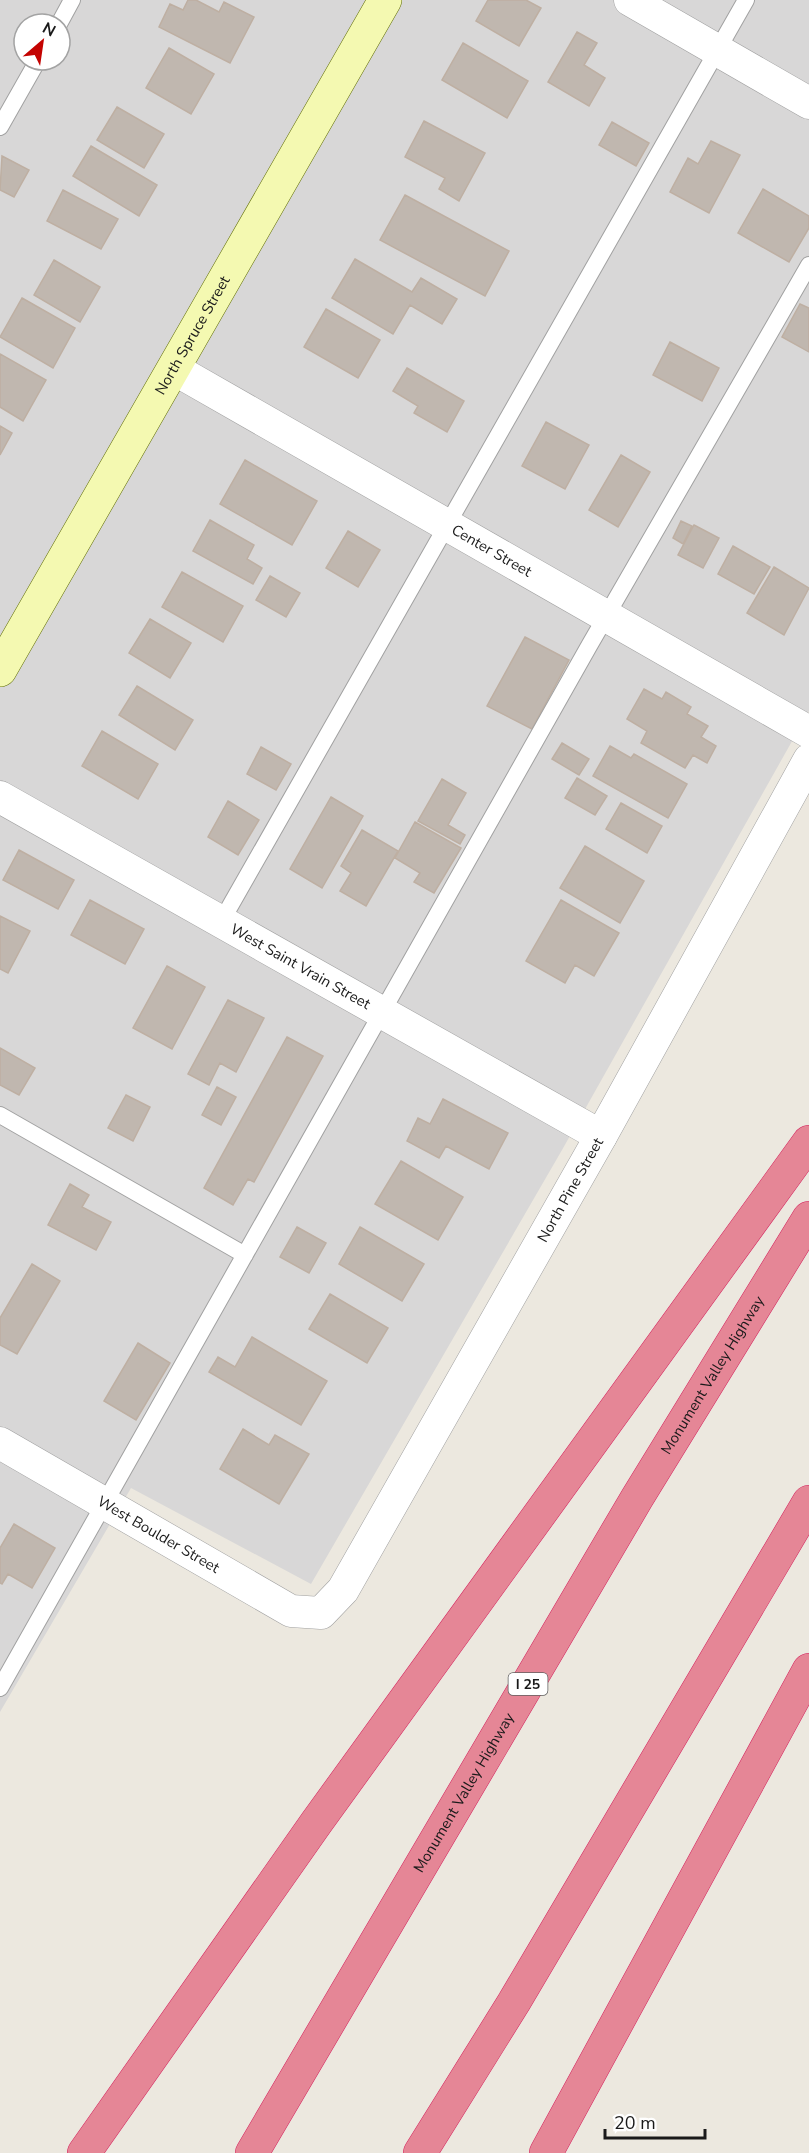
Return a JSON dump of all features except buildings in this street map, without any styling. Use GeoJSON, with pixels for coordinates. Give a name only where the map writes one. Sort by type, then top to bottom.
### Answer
{"type":"FeatureCollection","features":[{"type":"Feature","properties":{"kind":"highway"},"geometry":{"type":"LineString","coordinates":[[84,2153],[316,1822],[809,1142]]}},
{"type":"Feature","properties":{"kind":"highway","name":"Monument Valley Highway"},"geometry":{"type":"LineString","coordinates":[[252,2153],[637,1498],[809,1218]]}},
{"type":"Feature","properties":{"kind":"highway"},"geometry":{"type":"LineString","coordinates":[[420,2153],[514,2002],[809,1502]]}},
{"type":"Feature","properties":{"kind":"highway"},"geometry":{"type":"LineString","coordinates":[[546,2153],[809,1670]]}},
{"type":"Feature","properties":{"kind":"street","name":"North Spruce Street"},"geometry":{"type":"LineString","coordinates":[[0,670],[385,0]]}},
{"type":"Feature","properties":{"kind":"street"},"geometry":{"type":"LineString","coordinates":[[630,0],[809,102]]}},
{"type":"Feature","properties":{"kind":"street","name":"Center Street"},"geometry":{"type":"LineString","coordinates":[[174,369],[809,732]]}},
{"type":"Feature","properties":{"kind":"street","name":"North Pine Street"},"geometry":{"type":"LineString","coordinates":[[321,1613],[343,1590],[601,1136],[809,760]]}},
{"type":"Feature","properties":{"kind":"street","name":"West Saint Vrain Street"},"geometry":{"type":"LineString","coordinates":[[0,798],[601,1136]]}},
{"type":"Feature","properties":{"kind":"street","name":"West Boulder Street"},"geometry":{"type":"LineString","coordinates":[[0,1443],[291,1611],[321,1613]]}},
{"type":"Feature","properties":{"kind":"lane"},"geometry":{"type":"LineString","coordinates":[[221,922],[746,0]]}},
{"type":"Feature","properties":{"kind":"lane"},"geometry":{"type":"LineString","coordinates":[[0,127],[31,72]]}},
{"type":"Feature","properties":{"kind":"lane"},"geometry":{"type":"LineString","coordinates":[[0,1688],[606,616],[809,266]]}},
{"type":"Feature","properties":{"kind":"lane"},"geometry":{"type":"LineString","coordinates":[[0,1115],[245,1255]]}},
{"type":"Feature","properties":{"kind":"shaded area"},"geometry":{"type":"Polygon","coordinates":[[[0,0],[809,0],[809,711],[562,1150],[311,1584],[131,1488],[0,1712],[0,0]]]}}]}
